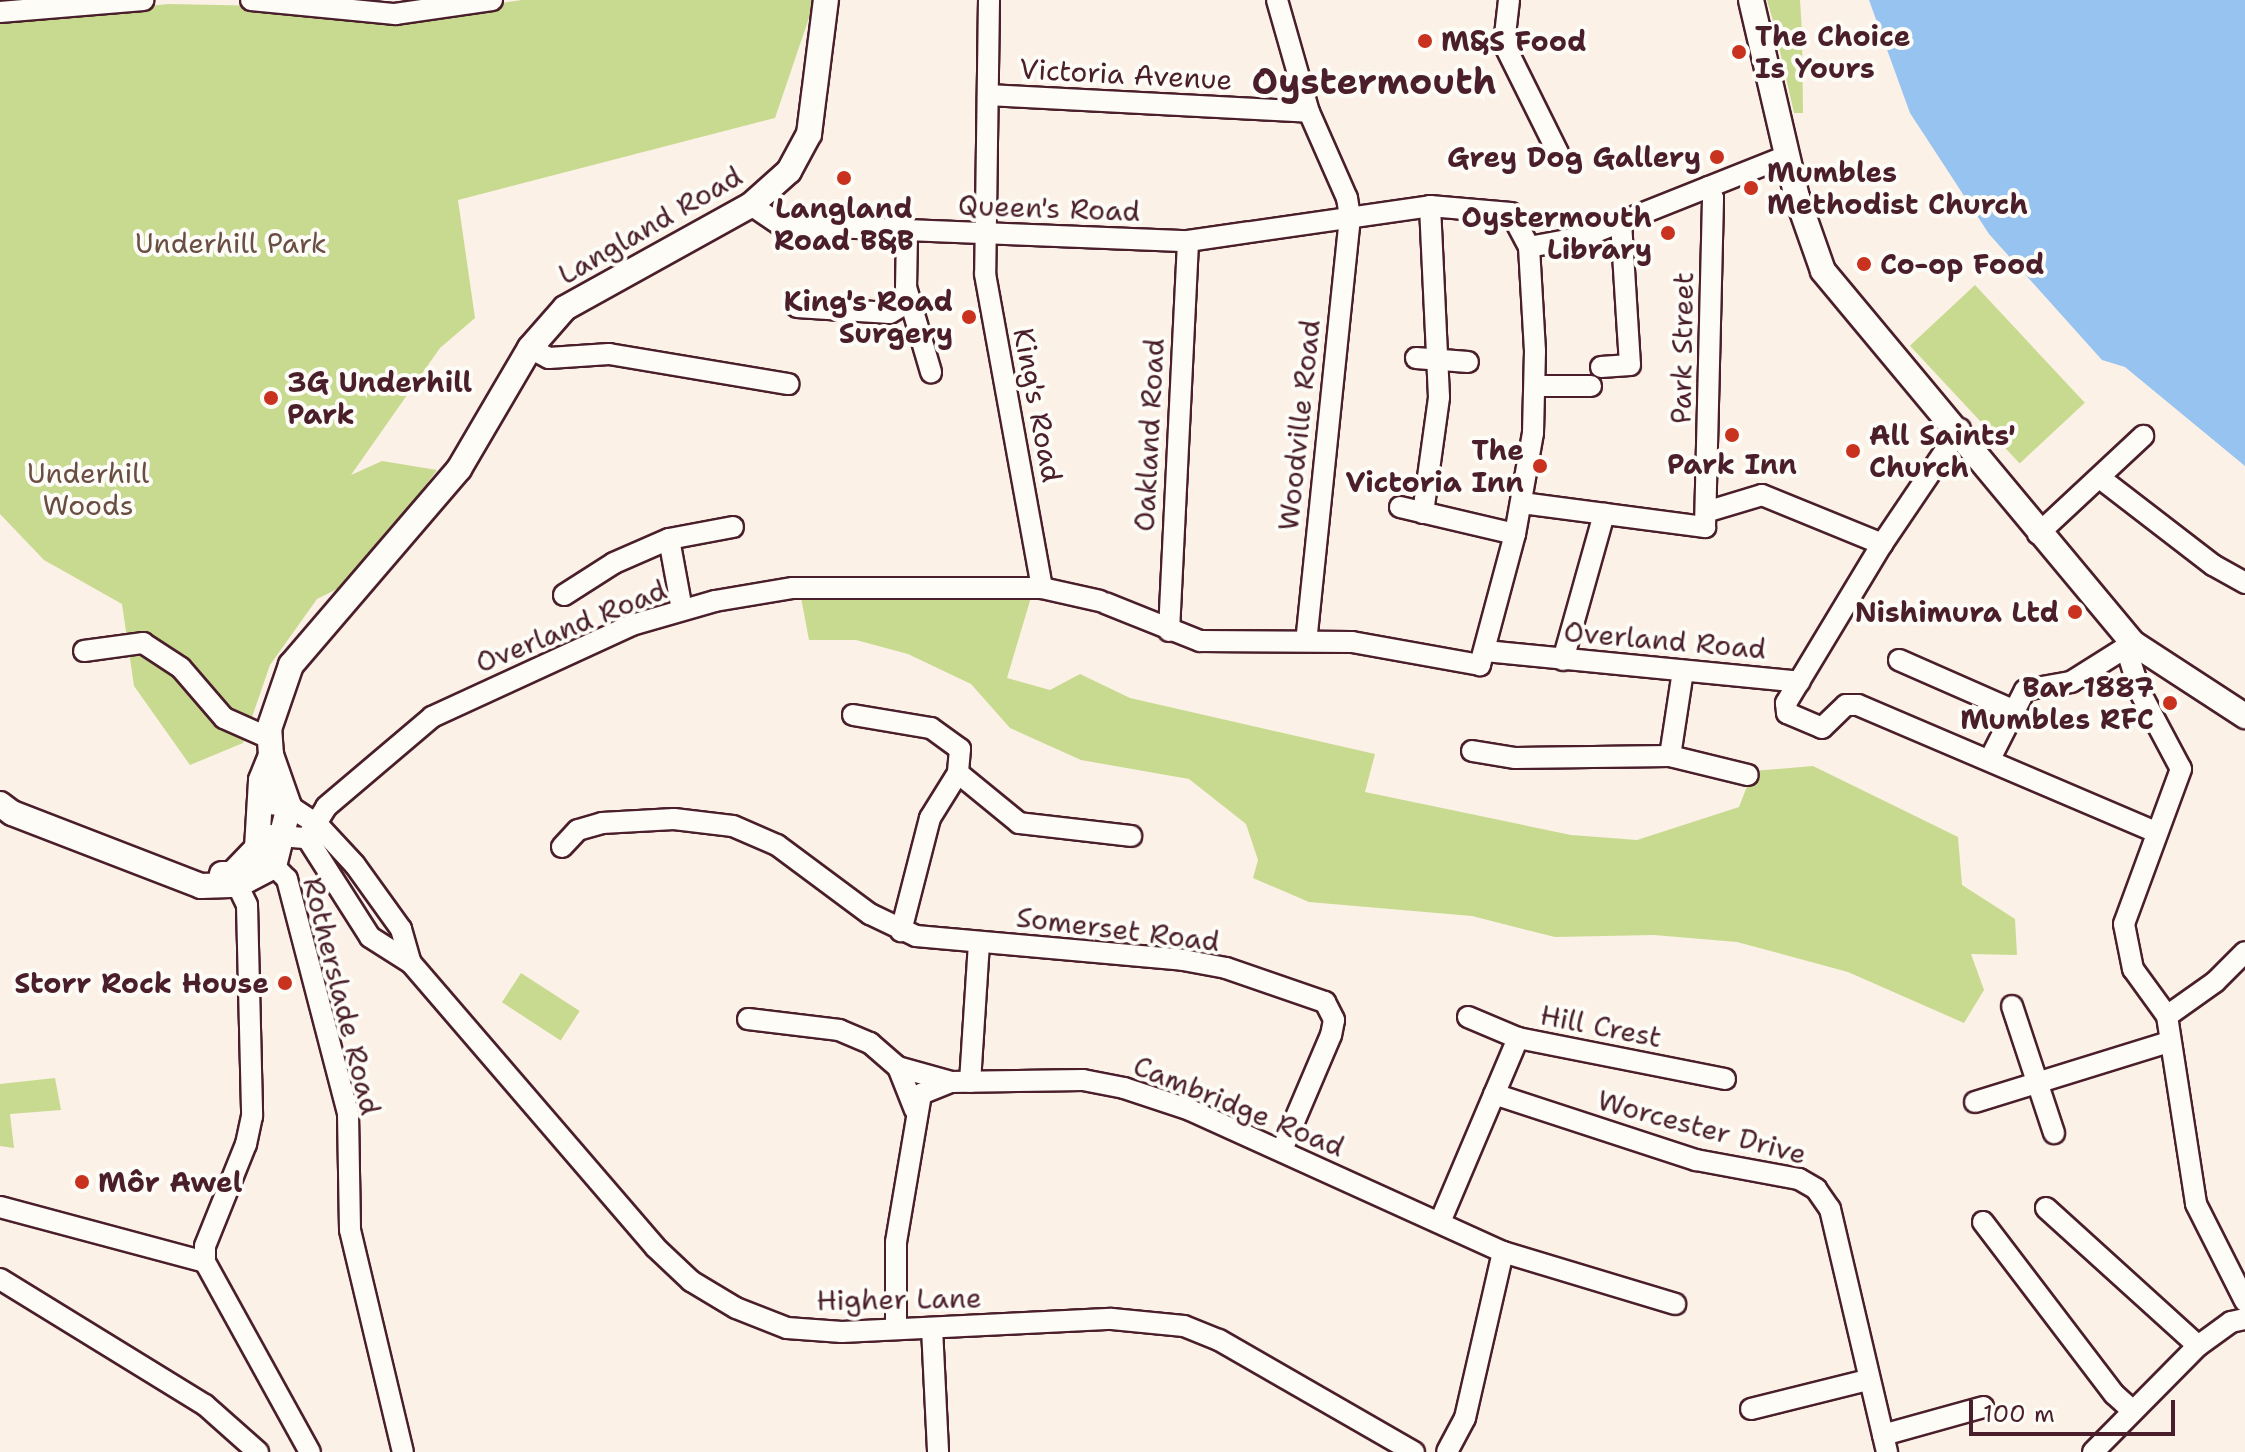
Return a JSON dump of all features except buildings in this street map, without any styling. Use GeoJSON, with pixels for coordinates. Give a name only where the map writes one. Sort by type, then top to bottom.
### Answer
{"type":"FeatureCollection","features":[{"type":"Feature","properties":{"kind":"main road","name":"Langland Road"},"geometry":{"type":"LineString","coordinates":[[293,833],[260,803],[274,702],[291,665],[459,469],[530,348],[565,308],[751,205],[789,171],[809,134],[826,0]]}},
{"type":"Feature","properties":{"kind":"main road"},"geometry":{"type":"LineString","coordinates":[[1751,0],[1787,156],[1823,271],[1960,429],[2038,534],[2130,646],[2245,716]]}},
{"type":"Feature","properties":{"kind":"main road","name":"Langland Road"},"geometry":{"type":"LineString","coordinates":[[270,746],[289,806],[293,833],[274,866]]}},
{"type":"Feature","properties":{"kind":"main road"},"geometry":{"type":"LineString","coordinates":[[0,804],[12,813],[160,869],[239,874],[274,866]]}},
{"type":"Feature","properties":{"kind":"main road","name":"Langland Road"},"geometry":{"type":"LineString","coordinates":[[239,874],[293,833]]}},
{"type":"Feature","properties":{"kind":"street"},"geometry":{"type":"LineString","coordinates":[[0,12],[144,0]]}},
{"type":"Feature","properties":{"kind":"street"},"geometry":{"type":"LineString","coordinates":[[251,0],[352,6],[395,14],[492,0]]}},
{"type":"Feature","properties":{"kind":"street","name":"King's Road"},"geometry":{"type":"LineString","coordinates":[[989,0],[985,274],[1042,588]]}},
{"type":"Feature","properties":{"kind":"street"},"geometry":{"type":"LineString","coordinates":[[1277,0],[1309,112],[1347,198],[1350,217]]}},
{"type":"Feature","properties":{"kind":"street"},"geometry":{"type":"LineString","coordinates":[[1509,0],[1504,44],[1558,153]]}},
{"type":"Feature","properties":{"kind":"street","name":"Victoria Avenue"},"geometry":{"type":"LineString","coordinates":[[988,95],[1309,112]]}},
{"type":"Feature","properties":{"kind":"street"},"geometry":{"type":"LineString","coordinates":[[1485,651],[1522,503],[1535,386],[1529,247],[1621,223],[1787,156]]}},
{"type":"Feature","properties":{"kind":"street","name":"Park Street"},"geometry":{"type":"LineString","coordinates":[[1708,187],[1713,198],[1709,511]]}},
{"type":"Feature","properties":{"kind":"street","name":"Queen's Road"},"geometry":{"type":"LineString","coordinates":[[751,205],[781,225],[1188,241],[1430,206],[1511,213],[1529,247]]}},
{"type":"Feature","properties":{"kind":"street"},"geometry":{"type":"LineString","coordinates":[[1423,513],[1437,423],[1439,359],[1430,206]]}},
{"type":"Feature","properties":{"kind":"street","name":"Woodville Road"},"geometry":{"type":"LineString","coordinates":[[1306,640],[1350,217]]}},
{"type":"Feature","properties":{"kind":"street"},"geometry":{"type":"LineString","coordinates":[[1601,367],[1630,365],[1621,223]]}},
{"type":"Feature","properties":{"kind":"street"},"geometry":{"type":"LineString","coordinates":[[907,232],[910,301],[931,372]]}},
{"type":"Feature","properties":{"kind":"street","name":"Oakland Road"},"geometry":{"type":"LineString","coordinates":[[1169,631],[1188,241]]}},
{"type":"Feature","properties":{"kind":"street"},"geometry":{"type":"LineString","coordinates":[[797,307],[890,313],[910,301]]}},
{"type":"Feature","properties":{"kind":"street"},"geometry":{"type":"LineString","coordinates":[[530,348],[549,358],[609,354],[789,384]]}},
{"type":"Feature","properties":{"kind":"street"},"geometry":{"type":"LineString","coordinates":[[1416,358],[1468,362]]}},
{"type":"Feature","properties":{"kind":"street"},"geometry":{"type":"LineString","coordinates":[[1535,386],[1591,386]]}},
{"type":"Feature","properties":{"kind":"street"},"geometry":{"type":"LineString","coordinates":[[1799,682],[1882,544],[1960,429]]}},
{"type":"Feature","properties":{"kind":"street"},"geometry":{"type":"LineString","coordinates":[[2038,534],[2143,436]]}},
{"type":"Feature","properties":{"kind":"street"},"geometry":{"type":"LineString","coordinates":[[2100,478],[2245,583]]}},
{"type":"Feature","properties":{"kind":"street"},"geometry":{"type":"LineString","coordinates":[[1522,503],[1705,527],[1709,511],[1762,495],[1882,544]]}},
{"type":"Feature","properties":{"kind":"street"},"geometry":{"type":"LineString","coordinates":[[1400,507],[1515,534]]}},
{"type":"Feature","properties":{"kind":"street"},"geometry":{"type":"LineString","coordinates":[[1563,660],[1604,514]]}},
{"type":"Feature","properties":{"kind":"street"},"geometry":{"type":"LineString","coordinates":[[564,595],[614,563],[669,539],[733,527]]}},
{"type":"Feature","properties":{"kind":"street"},"geometry":{"type":"LineString","coordinates":[[669,539],[682,610]]}},
{"type":"Feature","properties":{"kind":"street","name":"Overland Road"},"geometry":{"type":"LineString","coordinates":[[293,833],[432,717],[586,644],[682,610],[793,588],[1042,588],[1102,602],[1200,641],[1253,645],[1306,640],[1352,642],[1474,668],[1485,651],[1799,682],[1786,703],[1787,713],[1801,722],[1822,728],[1846,705],[1858,705],[2156,832]]}},
{"type":"Feature","properties":{"kind":"street"},"geometry":{"type":"LineString","coordinates":[[84,651],[143,643],[181,668],[224,718],[270,746]]}},
{"type":"Feature","properties":{"kind":"street"},"geometry":{"type":"LineString","coordinates":[[1990,759],[2013,710],[2032,686],[2071,682],[2130,646],[2140,692],[2181,769],[2126,912],[2124,937],[2133,969],[2167,1016],[2192,1188],[2208,1228],[2245,1301]]}},
{"type":"Feature","properties":{"kind":"street"},"geometry":{"type":"LineString","coordinates":[[1899,660],[2013,710]]}},
{"type":"Feature","properties":{"kind":"street"},"geometry":{"type":"LineString","coordinates":[[1670,756],[1683,671]]}},
{"type":"Feature","properties":{"kind":"street"},"geometry":{"type":"LineString","coordinates":[[562,847],[578,830],[602,823],[674,819],[733,826],[796,856],[870,914],[901,931],[930,818],[958,773],[960,749],[931,728],[874,709],[853,715]]}},
{"type":"Feature","properties":{"kind":"street"},"geometry":{"type":"LineString","coordinates":[[1472,751],[1515,758],[1670,756],[1748,775]]}},
{"type":"Feature","properties":{"kind":"street"},"geometry":{"type":"LineString","coordinates":[[958,773],[1019,823],[1131,836]]}},
{"type":"Feature","properties":{"kind":"street"},"geometry":{"type":"LineString","coordinates":[[260,803],[289,806]]}},
{"type":"Feature","properties":{"kind":"street","name":"Higher Lane"},"geometry":{"type":"LineString","coordinates":[[293,833],[355,865],[401,929],[411,963]]}},
{"type":"Feature","properties":{"kind":"street","name":"Higher Lane"},"geometry":{"type":"LineString","coordinates":[[293,833],[370,937],[411,963],[655,1247],[691,1281],[765,1322],[787,1328],[932,1328],[1112,1319],[1184,1326],[1219,1340],[1394,1447],[1414,1452]]}},
{"type":"Feature","properties":{"kind":"street","name":"Rotherslade Road"},"geometry":{"type":"LineString","coordinates":[[274,866],[287,879],[348,1114],[350,1230],[403,1452]]}},
{"type":"Feature","properties":{"kind":"street"},"geometry":{"type":"LineString","coordinates":[[239,874],[247,905],[250,947],[252,1116],[246,1144],[205,1246],[205,1262],[310,1452]]}},
{"type":"Feature","properties":{"kind":"street","name":"Somerset Road"},"geometry":{"type":"LineString","coordinates":[[901,931],[979,942],[1183,960],[1226,968],[1325,1002],[1334,1020],[1331,1035],[1282,1150]]}},
{"type":"Feature","properties":{"kind":"street","name":"Somerset Road"},"geometry":{"type":"LineString","coordinates":[[961,1082],[979,942]]}},
{"type":"Feature","properties":{"kind":"street"},"geometry":{"type":"LineString","coordinates":[[2167,1016],[2215,982],[2245,952]]}},
{"type":"Feature","properties":{"kind":"street"},"geometry":{"type":"LineString","coordinates":[[2012,1006],[2054,1133]]}},
{"type":"Feature","properties":{"kind":"street","name":"Hill Crest"},"geometry":{"type":"LineString","coordinates":[[1468,1017],[1518,1038],[1725,1079]]}},
{"type":"Feature","properties":{"kind":"street"},"geometry":{"type":"LineString","coordinates":[[748,1019],[839,1030],[870,1043],[898,1067],[961,1082]]}},
{"type":"Feature","properties":{"kind":"street"},"geometry":{"type":"LineString","coordinates":[[1440,1222],[1518,1038]]}},
{"type":"Feature","properties":{"kind":"street"},"geometry":{"type":"LineString","coordinates":[[1975,1102],[2169,1042]]}},
{"type":"Feature","properties":{"kind":"street"},"geometry":{"type":"LineString","coordinates":[[896,1328],[896,1242],[915,1110],[898,1067]]}},
{"type":"Feature","properties":{"kind":"street","name":"Cambridge Road"},"geometry":{"type":"LineString","coordinates":[[915,1110],[921,1094],[961,1082],[1083,1080],[1124,1088],[1282,1150],[1503,1252],[1675,1304]]}},
{"type":"Feature","properties":{"kind":"street","name":"Worcester Drive"},"geometry":{"type":"LineString","coordinates":[[1494,1094],[1696,1160],[1799,1179],[1816,1189],[1833,1222],[1867,1380],[1885,1444]]}},
{"type":"Feature","properties":{"kind":"street"},"geometry":{"type":"LineString","coordinates":[[0,1207],[205,1262]]}},
{"type":"Feature","properties":{"kind":"street"},"geometry":{"type":"LineString","coordinates":[[2046,1208],[2198,1346]]}},
{"type":"Feature","properties":{"kind":"street"},"geometry":{"type":"LineString","coordinates":[[1983,1222],[1999,1258],[2114,1394],[2133,1411]]}},
{"type":"Feature","properties":{"kind":"street"},"geometry":{"type":"LineString","coordinates":[[1447,1452],[1465,1418],[1503,1252]]}},
{"type":"Feature","properties":{"kind":"street"},"geometry":{"type":"LineString","coordinates":[[0,1279],[205,1405],[258,1452]]}},
{"type":"Feature","properties":{"kind":"street"},"geometry":{"type":"LineString","coordinates":[[2093,1452],[2198,1346],[2245,1319]]}},
{"type":"Feature","properties":{"kind":"street"},"geometry":{"type":"LineString","coordinates":[[932,1328],[938,1452]]}},
{"type":"Feature","properties":{"kind":"street"},"geometry":{"type":"LineString","coordinates":[[1751,1409],[1867,1380]]}},
{"type":"Feature","properties":{"kind":"street"},"geometry":{"type":"LineString","coordinates":[[1885,1444],[1983,1407]]}},
{"type":"Feature","properties":{"kind":"green space","name":"Underhill Park"},"geometry":{"type":"Polygon","coordinates":[[[522,0],[812,0],[813,6],[775,118],[458,200],[475,318],[440,348],[351,475],[382,461],[437,470],[355,580],[317,599],[270,665],[243,743],[190,765],[134,686],[122,604],[44,560],[0,514],[0,22],[168,4],[452,10],[522,0]]]}},
{"type":"Feature","properties":{"kind":"green space"},"geometry":{"type":"Polygon","coordinates":[[[1767,0],[1800,0],[1802,32],[1775,28],[1767,0]]]}},
{"type":"Feature","properties":{"kind":"green space"},"geometry":{"type":"Polygon","coordinates":[[[1776,34],[1802,37],[1803,113],[1794,113],[1776,34]]]}},
{"type":"Feature","properties":{"kind":"green space"},"geometry":{"type":"Polygon","coordinates":[[[1975,285],[2085,403],[2020,463],[1910,346],[1975,285]]]}},
{"type":"Feature","properties":{"kind":"green space"},"geometry":{"type":"Polygon","coordinates":[[[800,592],[1032,594],[1007,678],[1050,690],[1080,674],[1130,698],[1375,754],[1365,792],[1571,835],[1637,840],[1739,807],[1753,771],[1813,766],[1958,837],[1962,885],[2015,919],[2017,955],[1971,954],[1984,990],[1964,1023],[1848,972],[1737,942],[1654,935],[1555,937],[1472,916],[1309,902],[1253,878],[1258,860],[1246,824],[1189,779],[1081,760],[1010,728],[971,684],[908,654],[856,640],[809,640],[800,592]]]}},
{"type":"Feature","properties":{"kind":"green space"},"geometry":{"type":"Polygon","coordinates":[[[521,973],[580,1011],[561,1040],[502,1002],[521,973]]]}},
{"type":"Feature","properties":{"kind":"green space"},"geometry":{"type":"Polygon","coordinates":[[[55,1078],[61,1110],[10,1114],[14,1148],[0,1146],[0,1084],[55,1078]]]}},
{"type":"Feature","properties":{"kind":"water"},"geometry":{"type":"Polygon","coordinates":[[[1869,0],[2245,0],[2245,466],[2125,367],[2102,360],[1989,234],[1910,113],[1869,0]]]}},
{"type":"Feature","properties":{"kind":"place","name":"M&S Food"},"geometry":{"type":"Point","coordinates":[1425,41]}},
{"type":"Feature","properties":{"kind":"place","name":"The Choice Is Yours"},"geometry":{"type":"Point","coordinates":[1739,52]}},
{"type":"Feature","properties":{"kind":"place","name":"Grey Dog Gallery"},"geometry":{"type":"Point","coordinates":[1717,157]}},
{"type":"Feature","properties":{"kind":"place","name":"Langland Road B&B"},"geometry":{"type":"Point","coordinates":[844,178]}},
{"type":"Feature","properties":{"kind":"place","name":"Mumbles Methodist Church"},"geometry":{"type":"Point","coordinates":[1751,188]}},
{"type":"Feature","properties":{"kind":"place","name":"Oystermouth Library"},"geometry":{"type":"Point","coordinates":[1668,233]}},
{"type":"Feature","properties":{"kind":"place","name":"Co-op Food"},"geometry":{"type":"Point","coordinates":[1864,264]}},
{"type":"Feature","properties":{"kind":"place","name":"King's Road Surgery"},"geometry":{"type":"Point","coordinates":[969,317]}},
{"type":"Feature","properties":{"kind":"place","name":"3G Underhill Park"},"geometry":{"type":"Point","coordinates":[271,398]}},
{"type":"Feature","properties":{"kind":"place","name":"Park Inn"},"geometry":{"type":"Point","coordinates":[1732,435]}},
{"type":"Feature","properties":{"kind":"place","name":"All Saints' Church"},"geometry":{"type":"Point","coordinates":[1853,451]}},
{"type":"Feature","properties":{"kind":"place","name":"The Victoria Inn"},"geometry":{"type":"Point","coordinates":[1540,466]}},
{"type":"Feature","properties":{"kind":"place","name":"Nishimura Ltd"},"geometry":{"type":"Point","coordinates":[2075,612]}},
{"type":"Feature","properties":{"kind":"place","name":"Bar 1887 Mumbles RFC"},"geometry":{"type":"Point","coordinates":[2170,703]}},
{"type":"Feature","properties":{"kind":"place","name":"Storr Rock House"},"geometry":{"type":"Point","coordinates":[285,983]}},
{"type":"Feature","properties":{"kind":"place","name":"Môr Awel"},"geometry":{"type":"Point","coordinates":[82,1182]}},
{"type":"Feature","properties":{"kind":"district","name":"Oystermouth"},"geometry":{"type":"Point","coordinates":[1374,82]}},
{"type":"Feature","properties":{"kind":"park label","name":"Underhill Woods"},"geometry":{"type":"Point","coordinates":[88,489]}}]}
